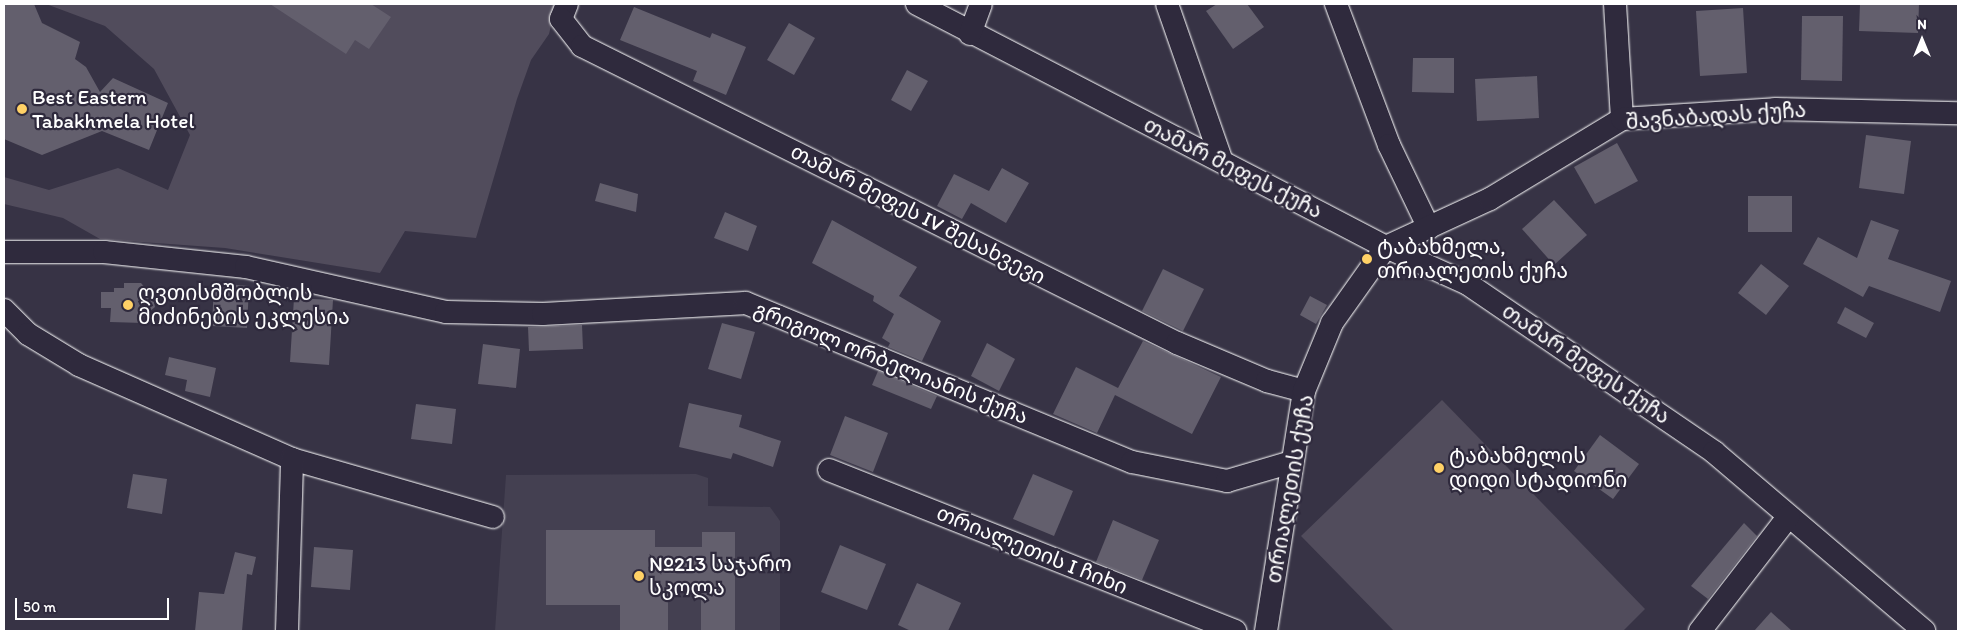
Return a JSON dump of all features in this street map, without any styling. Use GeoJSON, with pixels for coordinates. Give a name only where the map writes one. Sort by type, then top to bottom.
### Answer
{"type":"FeatureCollection","features":[{"type":"Feature","properties":{"kind":"street","name":"თამარ მეფეს IV შესახვევი"},"geometry":{"type":"LineString","coordinates":[[567,4],[561,19],[582,46],[1178,343],[1267,381],[1304,392]]}},
{"type":"Feature","properties":{"kind":"street","name":"თამარ მეფეს ქუჩა"},"geometry":{"type":"LineString","coordinates":[[917,4],[970,34],[1386,248],[1468,284],[1714,452],[1924,631]]}},
{"type":"Feature","properties":{"kind":"street"},"geometry":{"type":"LineString","coordinates":[[970,34],[981,4]]}},
{"type":"Feature","properties":{"kind":"street"},"geometry":{"type":"LineString","coordinates":[[1167,4],[1222,162]]}},
{"type":"Feature","properties":{"kind":"street"},"geometry":{"type":"LineString","coordinates":[[1336,4],[1389,145],[1430,228]]}},
{"type":"Feature","properties":{"kind":"street"},"geometry":{"type":"LineString","coordinates":[[1615,4],[1622,118]]}},
{"type":"Feature","properties":{"kind":"street","name":"შავნაბადას ქუჩა"},"geometry":{"type":"LineString","coordinates":[[1386,248],[1490,199],[1622,118],[1775,109],[1958,113]]}},
{"type":"Feature","properties":{"kind":"street","name":"თრიალეთის ქუჩა"},"geometry":{"type":"LineString","coordinates":[[1259,631],[1304,392],[1332,323],[1386,248]]}},
{"type":"Feature","properties":{"kind":"street","name":"გრიგოლ ორბელიანის ქუჩა"},"geometry":{"type":"LineString","coordinates":[[4,252],[104,252],[246,267],[446,312],[543,314],[746,303],[1132,462],[1227,481],[1292,462]]}},
{"type":"Feature","properties":{"kind":"street"},"geometry":{"type":"LineString","coordinates":[[4,310],[28,334],[79,365],[292,459],[493,517]]}},
{"type":"Feature","properties":{"kind":"street"},"geometry":{"type":"LineString","coordinates":[[287,631],[292,459]]}},
{"type":"Feature","properties":{"kind":"street","name":"თრიალეთის I ჩიხი"},"geometry":{"type":"LineString","coordinates":[[829,470],[1234,631]]}},
{"type":"Feature","properties":{"kind":"street"},"geometry":{"type":"LineString","coordinates":[[1700,631],[1789,516]]}},
{"type":"Feature","properties":{"kind":"shaded area"},"geometry":{"type":"Polygon","coordinates":[[[46,4],[556,4],[549,34],[531,60],[517,99],[476,238],[405,231],[380,273],[225,248],[100,239],[63,218],[4,204],[4,177],[49,190],[118,168],[168,190],[190,135],[154,69],[105,26],[46,4]]]}},
{"type":"Feature","properties":{"kind":"shaded area","name":"ტაბახმელის დიდი სტადიონი"},"geometry":{"type":"Polygon","coordinates":[[[1442,400],[1645,609],[1623,631],[1394,631],[1301,536],[1442,400]]]}},
{"type":"Feature","properties":{"kind":"shaded area","name":"№213 საჯარო სკოლა"},"geometry":{"type":"Polygon","coordinates":[[[696,474],[708,478],[708,506],[770,507],[780,521],[780,631],[495,631],[506,475],[696,474]]]}},
{"type":"Feature","properties":{"kind":"building"},"geometry":{"type":"Polygon","coordinates":[[[34,4],[42,23],[80,42],[75,59],[86,67],[100,92],[113,78],[168,103],[149,150],[102,131],[42,155],[4,139],[4,5],[34,4]]]}},
{"type":"Feature","properties":{"kind":"building"},"geometry":{"type":"Polygon","coordinates":[[[270,4],[371,4],[391,17],[369,49],[355,40],[346,54],[270,4]]]}},
{"type":"Feature","properties":{"kind":"building"},"geometry":{"type":"Polygon","coordinates":[[[1217,4],[1247,4],[1264,27],[1233,49],[1206,11],[1217,4]]]}},
{"type":"Feature","properties":{"kind":"building"},"geometry":{"type":"Polygon","coordinates":[[[1860,4],[1919,4],[1918,33],[1859,31],[1860,4]]]}},
{"type":"Feature","properties":{"kind":"building"},"geometry":{"type":"Polygon","coordinates":[[[634,7],[710,38],[712,33],[746,47],[726,95],[693,81],[697,71],[620,40],[634,7]]]}},
{"type":"Feature","properties":{"kind":"building"},"geometry":{"type":"Polygon","coordinates":[[[1743,8],[1747,73],[1700,76],[1696,11],[1743,8]]]}},
{"type":"Feature","properties":{"kind":"building"},"geometry":{"type":"Polygon","coordinates":[[[1802,16],[1843,16],[1842,81],[1801,80],[1802,16]]]}},
{"type":"Feature","properties":{"kind":"building"},"geometry":{"type":"Polygon","coordinates":[[[789,23],[815,38],[794,75],[767,60],[789,23]]]}},
{"type":"Feature","properties":{"kind":"building"},"geometry":{"type":"Polygon","coordinates":[[[1413,58],[1454,58],[1454,93],[1412,92],[1413,58]]]}},
{"type":"Feature","properties":{"kind":"building"},"geometry":{"type":"Polygon","coordinates":[[[907,70],[928,81],[911,111],[891,100],[907,70]]]}},
{"type":"Feature","properties":{"kind":"building"},"geometry":{"type":"Polygon","coordinates":[[[1537,76],[1539,118],[1477,121],[1475,79],[1537,76]]]}},
{"type":"Feature","properties":{"kind":"building"},"geometry":{"type":"Polygon","coordinates":[[[1866,135],[1911,141],[1904,194],[1859,188],[1866,135]]]}},
{"type":"Feature","properties":{"kind":"building"},"geometry":{"type":"Polygon","coordinates":[[[1617,143],[1638,181],[1595,204],[1574,167],[1617,143]]]}},
{"type":"Feature","properties":{"kind":"building"},"geometry":{"type":"Polygon","coordinates":[[[1002,168],[1029,183],[1006,223],[971,203],[962,219],[937,206],[954,174],[989,191],[1002,168]]]}},
{"type":"Feature","properties":{"kind":"building"},"geometry":{"type":"Polygon","coordinates":[[[600,183],[638,194],[636,212],[595,201],[600,183]]]}},
{"type":"Feature","properties":{"kind":"building"},"geometry":{"type":"Polygon","coordinates":[[[1748,196],[1792,196],[1792,232],[1748,232],[1748,196]]]}},
{"type":"Feature","properties":{"kind":"building"},"geometry":{"type":"Polygon","coordinates":[[[1554,200],[1587,235],[1554,265],[1522,229],[1554,200]]]}},
{"type":"Feature","properties":{"kind":"building"},"geometry":{"type":"Polygon","coordinates":[[[725,212],[757,226],[748,251],[714,238],[725,212]]]}},
{"type":"Feature","properties":{"kind":"building"},"geometry":{"type":"Polygon","coordinates":[[[832,220],[917,267],[899,296],[941,321],[922,361],[888,347],[890,343],[882,338],[894,314],[873,301],[874,296],[812,263],[832,220]]]}},
{"type":"Feature","properties":{"kind":"building"},"geometry":{"type":"Polygon","coordinates":[[[1871,220],[1899,230],[1888,259],[1951,281],[1940,312],[1869,286],[1863,297],[1803,264],[1818,237],[1857,258],[1871,220]]]}},
{"type":"Feature","properties":{"kind":"building"},"geometry":{"type":"Polygon","coordinates":[[[1761,264],[1789,286],[1766,315],[1738,293],[1761,264]]]}},
{"type":"Feature","properties":{"kind":"building"},"geometry":{"type":"Polygon","coordinates":[[[1163,269],[1204,289],[1183,331],[1142,311],[1163,269]]]}},
{"type":"Feature","properties":{"kind":"building","name":"ღვთისმშობლის მიძინების ეკლესია"},"geometry":{"type":"Polygon","coordinates":[[[124,283],[141,283],[153,297],[155,307],[143,317],[143,323],[110,322],[111,308],[101,308],[101,292],[114,292],[114,288],[124,288],[124,283]]]}},
{"type":"Feature","properties":{"kind":"building"},"geometry":{"type":"Polygon","coordinates":[[[214,283],[249,286],[247,328],[212,326],[214,283]]]}},
{"type":"Feature","properties":{"kind":"building"},"geometry":{"type":"Polygon","coordinates":[[[1310,296],[1327,305],[1316,324],[1300,315],[1310,296]]]}},
{"type":"Feature","properties":{"kind":"building"},"geometry":{"type":"Polygon","coordinates":[[[294,298],[333,300],[329,365],[290,362],[294,298]]]}},
{"type":"Feature","properties":{"kind":"building"},"geometry":{"type":"Polygon","coordinates":[[[1845,307],[1874,323],[1866,338],[1837,323],[1845,307]]]}},
{"type":"Feature","properties":{"kind":"building"},"geometry":{"type":"Polygon","coordinates":[[[722,323],[755,332],[741,379],[708,369],[722,323]]]}},
{"type":"Feature","properties":{"kind":"building"},"geometry":{"type":"Polygon","coordinates":[[[582,325],[583,349],[529,351],[528,327],[582,325]]]}},
{"type":"Feature","properties":{"kind":"building"},"geometry":{"type":"Polygon","coordinates":[[[1143,341],[1221,377],[1192,434],[1115,395],[1097,433],[1053,414],[1076,367],[1118,388],[1143,341]]]}},
{"type":"Feature","properties":{"kind":"building"},"geometry":{"type":"Polygon","coordinates":[[[987,343],[1015,359],[999,391],[971,376],[987,343]]]}},
{"type":"Feature","properties":{"kind":"building"},"geometry":{"type":"Polygon","coordinates":[[[483,344],[520,349],[516,388],[478,384],[483,344]]]}},
{"type":"Feature","properties":{"kind":"building"},"geometry":{"type":"Polygon","coordinates":[[[169,357],[216,368],[210,397],[185,391],[187,380],[165,375],[169,357]]]}},
{"type":"Feature","properties":{"kind":"building"},"geometry":{"type":"Polygon","coordinates":[[[878,371],[937,396],[931,409],[872,385],[878,371]]]}},
{"type":"Feature","properties":{"kind":"building"},"geometry":{"type":"Polygon","coordinates":[[[689,403],[742,415],[739,427],[781,441],[773,467],[733,453],[731,459],[679,447],[689,403]]]}},
{"type":"Feature","properties":{"kind":"building"},"geometry":{"type":"Polygon","coordinates":[[[416,404],[456,409],[452,444],[411,439],[416,404]]]}},
{"type":"Feature","properties":{"kind":"building"},"geometry":{"type":"Polygon","coordinates":[[[845,416],[888,433],[873,472],[830,455],[845,416]]]}},
{"type":"Feature","properties":{"kind":"building"},"geometry":{"type":"Polygon","coordinates":[[[1600,435],[1639,464],[1613,499],[1574,471],[1600,435]]]}},
{"type":"Feature","properties":{"kind":"building"},"geometry":{"type":"Polygon","coordinates":[[[133,474],[167,479],[162,514],[127,508],[133,474]]]}},
{"type":"Feature","properties":{"kind":"building"},"geometry":{"type":"Polygon","coordinates":[[[1033,474],[1073,491],[1054,536],[1013,519],[1033,474]]]}},
{"type":"Feature","properties":{"kind":"building"},"geometry":{"type":"Polygon","coordinates":[[[1113,520],[1159,540],[1142,580],[1096,562],[1113,520]]]}},
{"type":"Feature","properties":{"kind":"building"},"geometry":{"type":"Polygon","coordinates":[[[1744,523],[1757,536],[1708,599],[1691,586],[1744,523]]]}},
{"type":"Feature","properties":{"kind":"building"},"geometry":{"type":"Polygon","coordinates":[[[546,530],[655,530],[655,547],[702,547],[702,532],[735,532],[735,631],[701,631],[701,585],[668,585],[668,631],[620,631],[620,605],[546,605],[546,530]]]}},
{"type":"Feature","properties":{"kind":"building"},"geometry":{"type":"Polygon","coordinates":[[[840,545],[886,564],[867,610],[821,592],[840,545]]]}},
{"type":"Feature","properties":{"kind":"building"},"geometry":{"type":"Polygon","coordinates":[[[314,547],[353,550],[350,590],[311,587],[314,547]]]}},
{"type":"Feature","properties":{"kind":"building"},"geometry":{"type":"Polygon","coordinates":[[[235,552],[256,557],[252,575],[247,574],[242,631],[195,631],[199,592],[224,594],[235,552]]]}},
{"type":"Feature","properties":{"kind":"building"},"geometry":{"type":"Polygon","coordinates":[[[917,583],[961,603],[948,631],[911,631],[898,625],[917,583]]]}},
{"type":"Feature","properties":{"kind":"building"},"geometry":{"type":"Polygon","coordinates":[[[1771,612],[1792,631],[1754,631],[1771,612]]]}},
{"type":"Feature","properties":{"kind":"place","name":"Best Eastern Tabakhmela Hotel"},"geometry":{"type":"Point","coordinates":[22,109]}},
{"type":"Feature","properties":{"kind":"place","name":"ტაბახმელა, თრიალეთის ქუჩა"},"geometry":{"type":"Point","coordinates":[1367,259]}},
{"type":"Feature","properties":{"kind":"place","name":"ღვთისმშობლის მიძინების ეკლესია"},"geometry":{"type":"Point","coordinates":[128,305]}},
{"type":"Feature","properties":{"kind":"place","name":"ტაბახმელის დიდი სტადიონი"},"geometry":{"type":"Point","coordinates":[1439,468]}},
{"type":"Feature","properties":{"kind":"place","name":"№213 საჯარო სკოლა"},"geometry":{"type":"Point","coordinates":[639,576]}}]}
